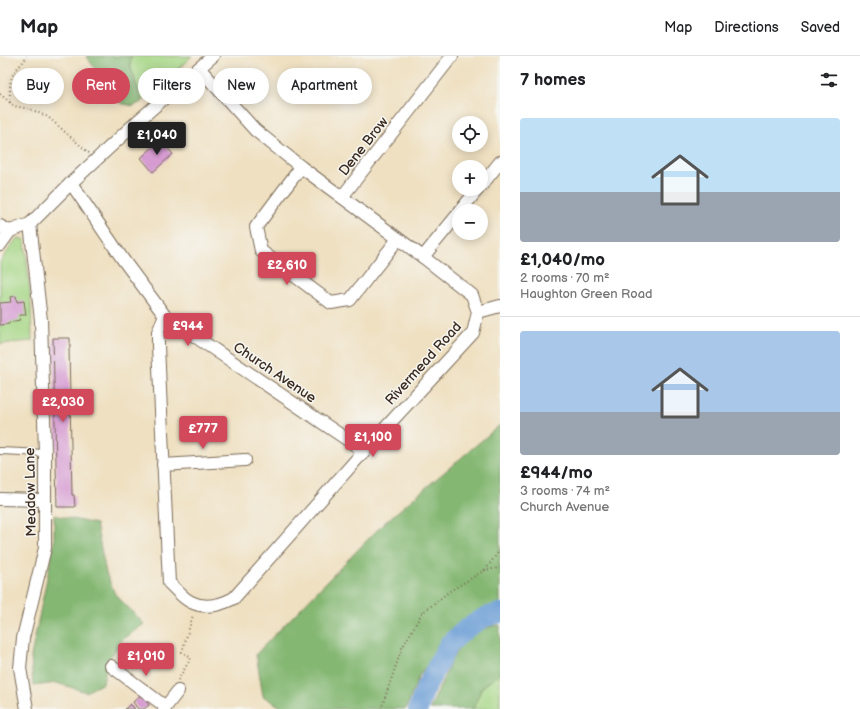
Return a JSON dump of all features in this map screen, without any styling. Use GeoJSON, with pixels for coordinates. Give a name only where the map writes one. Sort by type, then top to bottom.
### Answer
{"type":"FeatureCollection","features":[{"type":"Feature","properties":{"kind":"street"},"geometry":{"type":"LineString","coordinates":[[199,68],[213,56]]}},
{"type":"Feature","properties":{"kind":"street","name":"Dene Brow"},"geometry":{"type":"LineString","coordinates":[[342,197],[452,56]]}},
{"type":"Feature","properties":{"kind":"street"},"geometry":{"type":"LineString","coordinates":[[205,75],[255,130],[301,167],[472,295],[478,312],[500,306]]}},
{"type":"Feature","properties":{"kind":"street"},"geometry":{"type":"LineString","coordinates":[[0,245],[5,228],[30,224],[71,183],[157,104]]}},
{"type":"Feature","properties":{"kind":"street"},"geometry":{"type":"LineString","coordinates":[[488,177],[500,162]]}},
{"type":"Feature","properties":{"kind":"street"},"geometry":{"type":"LineString","coordinates":[[301,167],[256,227],[261,251],[286,270],[331,303],[350,300],[398,239]]}},
{"type":"Feature","properties":{"kind":"street","name":"Church Avenue"},"geometry":{"type":"LineString","coordinates":[[71,183],[124,261],[165,316],[364,450]]}},
{"type":"Feature","properties":{"kind":"street"},"geometry":{"type":"LineString","coordinates":[[466,204],[473,196]]}},
{"type":"Feature","properties":{"kind":"street"},"geometry":{"type":"LineString","coordinates":[[423,257],[452,222]]}},
{"type":"Feature","properties":{"kind":"street","name":"Meadow Lane"},"geometry":{"type":"LineString","coordinates":[[26,703],[20,668],[23,638],[45,548],[41,320],[30,224]]}},
{"type":"Feature","properties":{"kind":"street","name":"Rivermead Road"},"geometry":{"type":"LineString","coordinates":[[196,604],[207,606],[217,605],[234,598],[364,450],[473,333],[478,312]]}},
{"type":"Feature","properties":{"kind":"street"},"geometry":{"type":"LineString","coordinates":[[165,316],[158,332],[158,346],[169,583],[190,602],[196,604]]}},
{"type":"Feature","properties":{"kind":"street"},"geometry":{"type":"LineString","coordinates":[[163,465],[245,460]]}},
{"type":"Feature","properties":{"kind":"street"},"geometry":{"type":"LineString","coordinates":[[0,499],[44,500]]}},
{"type":"Feature","properties":{"kind":"street"},"geometry":{"type":"LineString","coordinates":[[111,666],[165,708],[178,691]]}},
{"type":"Feature","properties":{"kind":"street"},"geometry":{"type":"LineString","coordinates":[[26,703],[29,700],[34,709]]}},
{"type":"Feature","properties":{"kind":"lane"},"geometry":{"type":"LineString","coordinates":[[0,451],[44,454]]}},
{"type":"Feature","properties":{"kind":"path"},"geometry":{"type":"LineString","coordinates":[[10,103],[12,77],[27,56]]}},
{"type":"Feature","properties":{"kind":"path"},"geometry":{"type":"LineString","coordinates":[[0,94],[14,106],[30,109],[48,117],[97,159]]}},
{"type":"Feature","properties":{"kind":"path"},"geometry":{"type":"LineString","coordinates":[[381,709],[402,648],[422,613],[450,591],[485,570],[500,550]]}},
{"type":"Feature","properties":{"kind":"path"},"geometry":{"type":"LineString","coordinates":[[485,570],[500,568]]}},
{"type":"Feature","properties":{"kind":"path"},"geometry":{"type":"LineString","coordinates":[[178,691],[178,680],[191,658],[182,652],[196,604]]}},
{"type":"Feature","properties":{"kind":"green space"},"geometry":{"type":"Polygon","coordinates":[[[86,56],[131,56],[130,65],[138,90],[138,104],[133,106],[124,104],[130,104],[130,68],[95,68],[86,56]]]}},
{"type":"Feature","properties":{"kind":"green space"},"geometry":{"type":"Polygon","coordinates":[[[131,56],[192,56],[179,68],[138,68],[138,90],[130,65],[131,56]]]}},
{"type":"Feature","properties":{"kind":"green space"},"geometry":{"type":"Polygon","coordinates":[[[17,238],[25,240],[31,305],[32,341],[0,344],[0,262],[17,238]]]}},
{"type":"Feature","properties":{"kind":"green space"},"geometry":{"type":"Polygon","coordinates":[[[500,425],[500,562],[498,564],[500,564],[500,608],[483,610],[463,621],[444,642],[419,676],[406,709],[284,709],[263,696],[256,654],[383,524],[500,425]]]}},
{"type":"Feature","properties":{"kind":"green space"},"geometry":{"type":"Polygon","coordinates":[[[54,515],[96,524],[106,573],[115,594],[144,624],[122,640],[107,662],[103,683],[86,692],[57,683],[33,686],[31,656],[54,544],[54,515]]]}},
{"type":"Feature","properties":{"kind":"green space"},"geometry":{"type":"Polygon","coordinates":[[[500,625],[500,674],[482,687],[473,709],[430,709],[452,659],[463,642],[476,632],[492,626],[500,625]]]}},
{"type":"Feature","properties":{"kind":"green space"},"geometry":{"type":"Polygon","coordinates":[[[500,674],[500,709],[473,709],[482,687],[500,674]]]}},
{"type":"Feature","properties":{"kind":"building"},"geometry":{"type":"Polygon","coordinates":[[[160,140],[173,154],[153,172],[141,158],[160,140]]]}},
{"type":"Feature","properties":{"kind":"building"},"geometry":{"type":"Polygon","coordinates":[[[16,296],[17,302],[24,301],[26,315],[19,315],[20,320],[9,322],[9,324],[0,325],[0,303],[11,302],[10,297],[16,296]]]}},
{"type":"Feature","properties":{"kind":"building"},"geometry":{"type":"Polygon","coordinates":[[[53,338],[70,338],[72,495],[74,495],[75,507],[57,507],[53,338]]]}},
{"type":"Feature","properties":{"kind":"building"},"geometry":{"type":"Polygon","coordinates":[[[142,694],[149,705],[144,709],[138,709],[133,702],[142,694]]]}},
{"type":"Feature","properties":{"kind":"building"},"geometry":{"type":"Polygon","coordinates":[[[130,704],[135,709],[125,709],[130,704]]]}},
{"type":"Feature","properties":{"kind":"waterway"},"geometry":{"type":"LineString","coordinates":[[418,709],[426,687],[449,644],[467,628],[485,617],[500,613]]}}]}
